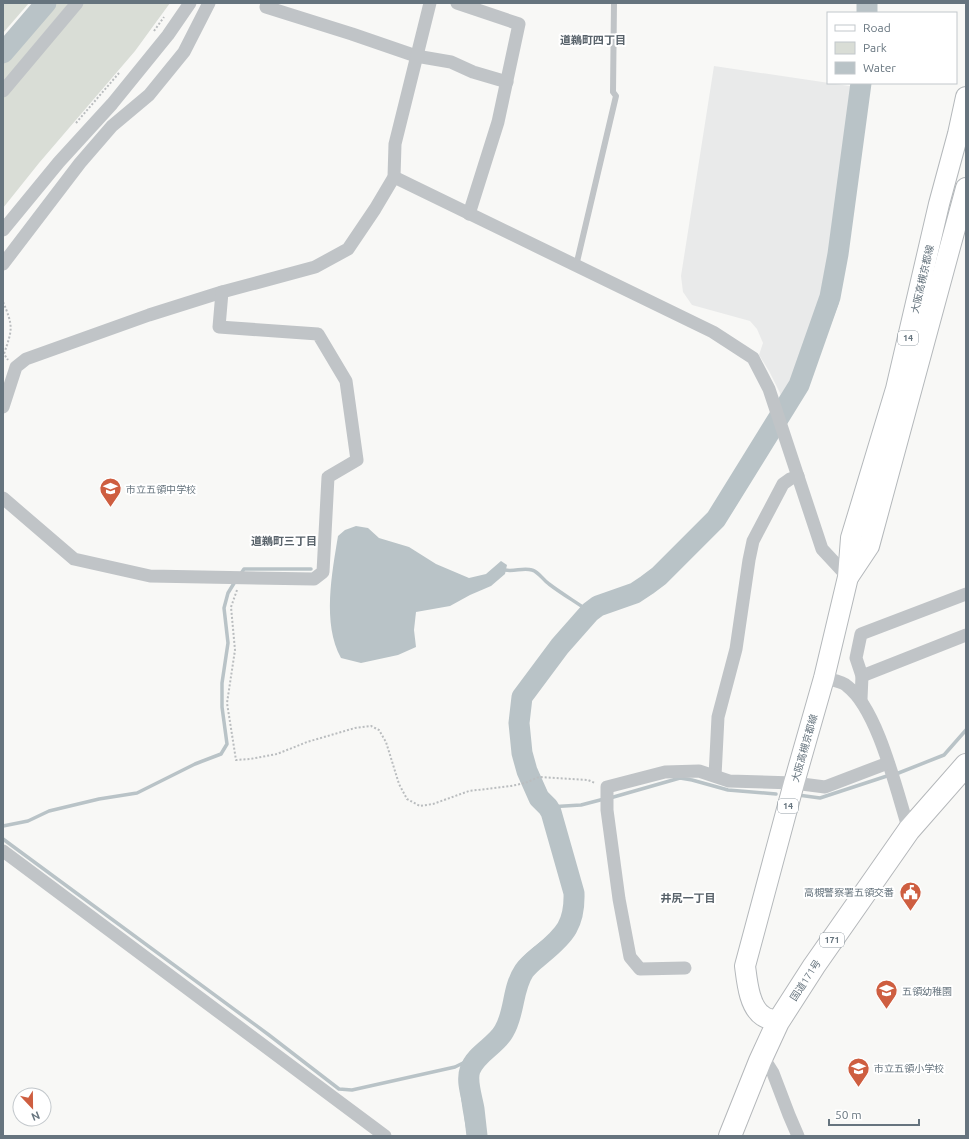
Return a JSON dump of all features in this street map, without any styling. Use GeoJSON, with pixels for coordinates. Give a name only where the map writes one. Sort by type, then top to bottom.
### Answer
{"type":"FeatureCollection","features":[{"type":"Feature","properties":{"kind":"highway","name":"国道171号"},"geometry":{"type":"LineString","coordinates":[[730,1136],[778,1022],[814,966],[909,830],[966,765]]}},
{"type":"Feature","properties":{"kind":"main road","name":"大阪高槻京都線"},"geometry":{"type":"LineString","coordinates":[[778,1022],[763,1016],[755,1007],[747,987],[745,966],[824,678],[848,577],[851,538],[896,390],[939,204],[958,134],[966,97]]}},
{"type":"Feature","properties":{"kind":"main road","name":"大阪高槻京都線"},"geometry":{"type":"LineString","coordinates":[[848,577],[869,546],[966,188]]}},
{"type":"Feature","properties":{"kind":"street"},"geometry":{"type":"LineString","coordinates":[[3,90],[77,3]]}},
{"type":"Feature","properties":{"kind":"street"},"geometry":{"type":"LineString","coordinates":[[3,230],[59,162],[112,104],[168,35],[190,3]]}},
{"type":"Feature","properties":{"kind":"street"},"geometry":{"type":"LineString","coordinates":[[3,264],[89,153],[112,126],[149,95],[184,52],[209,3]]}},
{"type":"Feature","properties":{"kind":"street"},"geometry":{"type":"LineString","coordinates":[[267,3],[266,7],[416,56],[451,62],[473,72],[506,82]]}},
{"type":"Feature","properties":{"kind":"street"},"geometry":{"type":"LineString","coordinates":[[3,407],[16,367],[26,359],[149,315],[222,292],[315,267],[348,249],[375,209],[394,177],[395,144],[430,3]]}},
{"type":"Feature","properties":{"kind":"street"},"geometry":{"type":"LineString","coordinates":[[456,3],[519,24],[498,122],[469,214]]}},
{"type":"Feature","properties":{"kind":"street"},"geometry":{"type":"LineString","coordinates":[[394,177],[713,332],[753,358],[769,389],[822,549],[848,577]]}},
{"type":"Feature","properties":{"kind":"street"},"geometry":{"type":"LineString","coordinates":[[3,498],[74,559],[150,576],[244,579],[314,579],[323,572],[328,477],[357,460],[346,381],[318,334],[219,327],[222,292]]}},
{"type":"Feature","properties":{"kind":"street"},"geometry":{"type":"LineString","coordinates":[[715,776],[718,717],[736,649],[748,560],[753,541],[783,484],[790,478],[798,476]]}},
{"type":"Feature","properties":{"kind":"street"},"geometry":{"type":"LineString","coordinates":[[861,699],[862,676],[856,658],[861,634],[966,594]]}},
{"type":"Feature","properties":{"kind":"street"},"geometry":{"type":"LineString","coordinates":[[862,676],[966,635]]}},
{"type":"Feature","properties":{"kind":"street"},"geometry":{"type":"LineString","coordinates":[[824,678],[846,685],[861,699],[872,719],[889,765],[909,830]]}},
{"type":"Feature","properties":{"kind":"street"},"geometry":{"type":"LineString","coordinates":[[685,968],[640,969],[630,957],[619,899],[607,807],[607,789],[665,772],[699,771],[728,781],[794,783],[825,787],[889,765]]}},
{"type":"Feature","properties":{"kind":"street"},"geometry":{"type":"LineString","coordinates":[[3,851],[385,1136]]}},
{"type":"Feature","properties":{"kind":"street"},"geometry":{"type":"LineString","coordinates":[[760,1062],[768,1065],[773,1073],[798,1136]]}},
{"type":"Feature","properties":{"kind":"lane"},"geometry":{"type":"LineString","coordinates":[[576,266],[616,96],[613,92],[614,3]]}},
{"type":"Feature","properties":{"kind":"path"},"geometry":{"type":"LineString","coordinates":[[154,31],[166,14]]}},
{"type":"Feature","properties":{"kind":"path"},"geometry":{"type":"LineString","coordinates":[[72,128],[120,72]]}},
{"type":"Feature","properties":{"kind":"path"},"geometry":{"type":"LineString","coordinates":[[3,302],[11,322],[11,332],[4,354],[16,367]]}},
{"type":"Feature","properties":{"kind":"path"},"geometry":{"type":"LineString","coordinates":[[244,579],[234,595],[231,607],[235,650],[227,702],[236,760],[277,754],[307,742],[355,728],[371,726],[379,730],[386,742],[399,784],[407,799],[420,806],[433,804],[469,791],[525,783],[539,777],[588,780],[607,789]]}},
{"type":"Feature","properties":{"kind":"shaded area"},"geometry":{"type":"Polygon","coordinates":[[[714,66],[827,83],[827,84],[856,87],[825,300],[791,389],[782,402],[780,393],[759,355],[763,343],[757,329],[750,321],[692,305],[683,292],[681,276],[714,66]]]}},
{"type":"Feature","properties":{"kind":"green space"},"geometry":{"type":"Polygon","coordinates":[[[3,3],[29,3],[3,33],[3,3]]]}},
{"type":"Feature","properties":{"kind":"green space"},"geometry":{"type":"Polygon","coordinates":[[[49,3],[69,3],[3,82],[3,57],[49,3]]]}},
{"type":"Feature","properties":{"kind":"green space"},"geometry":{"type":"Polygon","coordinates":[[[83,3],[170,3],[135,51],[39,163],[3,208],[3,96],[83,3]]]}},
{"type":"Feature","properties":{"kind":"water"},"geometry":{"type":"Polygon","coordinates":[[[356,526],[368,528],[379,538],[409,547],[436,564],[469,578],[486,574],[501,561],[507,565],[505,574],[491,586],[450,606],[416,612],[414,630],[416,647],[398,655],[361,663],[341,658],[335,644],[330,614],[331,582],[338,536],[345,530],[356,526]]]}},
{"type":"Feature","properties":{"kind":"waterway"},"geometry":{"type":"LineString","coordinates":[[3,53],[46,3]]}},
{"type":"Feature","properties":{"kind":"waterway"},"geometry":{"type":"LineString","coordinates":[[867,3],[867,12]]}},
{"type":"Feature","properties":{"kind":"waterway"},"geometry":{"type":"LineString","coordinates":[[875,3],[875,12]]}},
{"type":"Feature","properties":{"kind":"waterway"},"geometry":{"type":"LineString","coordinates":[[477,1136],[469,1084],[470,1070],[481,1054],[496,1041],[504,1031],[508,1024],[520,978],[528,966],[562,935],[570,921],[574,904],[574,893],[551,812],[539,798],[527,771],[522,753],[519,723],[522,697],[560,646],[590,612],[598,606],[635,593],[647,585],[659,576],[716,519],[799,385],[830,297],[838,254],[861,84]]}},
{"type":"Feature","properties":{"kind":"waterway"},"geometry":{"type":"LineString","coordinates":[[784,424],[804,391],[837,303],[848,235],[868,84]]}},
{"type":"Feature","properties":{"kind":"waterway"},"geometry":{"type":"LineString","coordinates":[[546,793],[533,768],[528,742],[527,717],[532,693],[586,627],[596,617],[603,611],[638,600],[650,593],[721,524],[730,512],[779,432]]}},
{"type":"Feature","properties":{"kind":"waterway"},"geometry":{"type":"LineString","coordinates":[[240,575],[244,569],[311,569]]}},
{"type":"Feature","properties":{"kind":"waterway"},"geometry":{"type":"LineString","coordinates":[[505,570],[529,569],[534,571],[554,588],[590,612]]}},
{"type":"Feature","properties":{"kind":"waterway"},"geometry":{"type":"LineString","coordinates":[[3,826],[28,821],[49,811],[99,799],[137,793],[195,764],[221,754],[227,744],[222,707],[222,683],[228,643],[224,608],[228,593],[236,580]]}},
{"type":"Feature","properties":{"kind":"waterway"},"geometry":{"type":"LineString","coordinates":[[896,774],[944,755],[966,730]]}},
{"type":"Feature","properties":{"kind":"waterway"},"geometry":{"type":"LineString","coordinates":[[798,795],[820,798],[890,775]]}},
{"type":"Feature","properties":{"kind":"waterway"},"geometry":{"type":"LineString","coordinates":[[610,798],[680,778],[728,790],[776,794]]}},
{"type":"Feature","properties":{"kind":"waterway"},"geometry":{"type":"LineString","coordinates":[[548,807],[581,805],[604,799]]}},
{"type":"Feature","properties":{"kind":"waterway"},"geometry":{"type":"LineString","coordinates":[[469,1136],[462,1092],[463,1069],[467,1059],[499,1025],[504,1013],[510,984],[520,963],[528,954],[551,936],[557,929],[562,921],[565,910],[567,896],[547,823]]}},
{"type":"Feature","properties":{"kind":"waterway"},"geometry":{"type":"LineString","coordinates":[[3,839],[269,1035],[339,1089],[352,1090],[455,1067],[467,1061]]}},
{"type":"Feature","properties":{"kind":"place","name":"市立五領中学校"},"geometry":{"type":"Point","coordinates":[110,508]}},
{"type":"Feature","properties":{"kind":"place","name":"高槻警察署五領交番"},"geometry":{"type":"Point","coordinates":[910,912]}},
{"type":"Feature","properties":{"kind":"place","name":"五領幼稚園"},"geometry":{"type":"Point","coordinates":[886,1010]}},
{"type":"Feature","properties":{"kind":"place","name":"市立五領小学校"},"geometry":{"type":"Point","coordinates":[858,1088]}},
{"type":"Feature","properties":{"kind":"district","name":"道鵜町四丁目"},"geometry":{"type":"Point","coordinates":[593,40]}},
{"type":"Feature","properties":{"kind":"district","name":"道鵜町三丁目"},"geometry":{"type":"Point","coordinates":[284,541]}},
{"type":"Feature","properties":{"kind":"district","name":"井尻一丁目"},"geometry":{"type":"Point","coordinates":[688,898]}}]}
